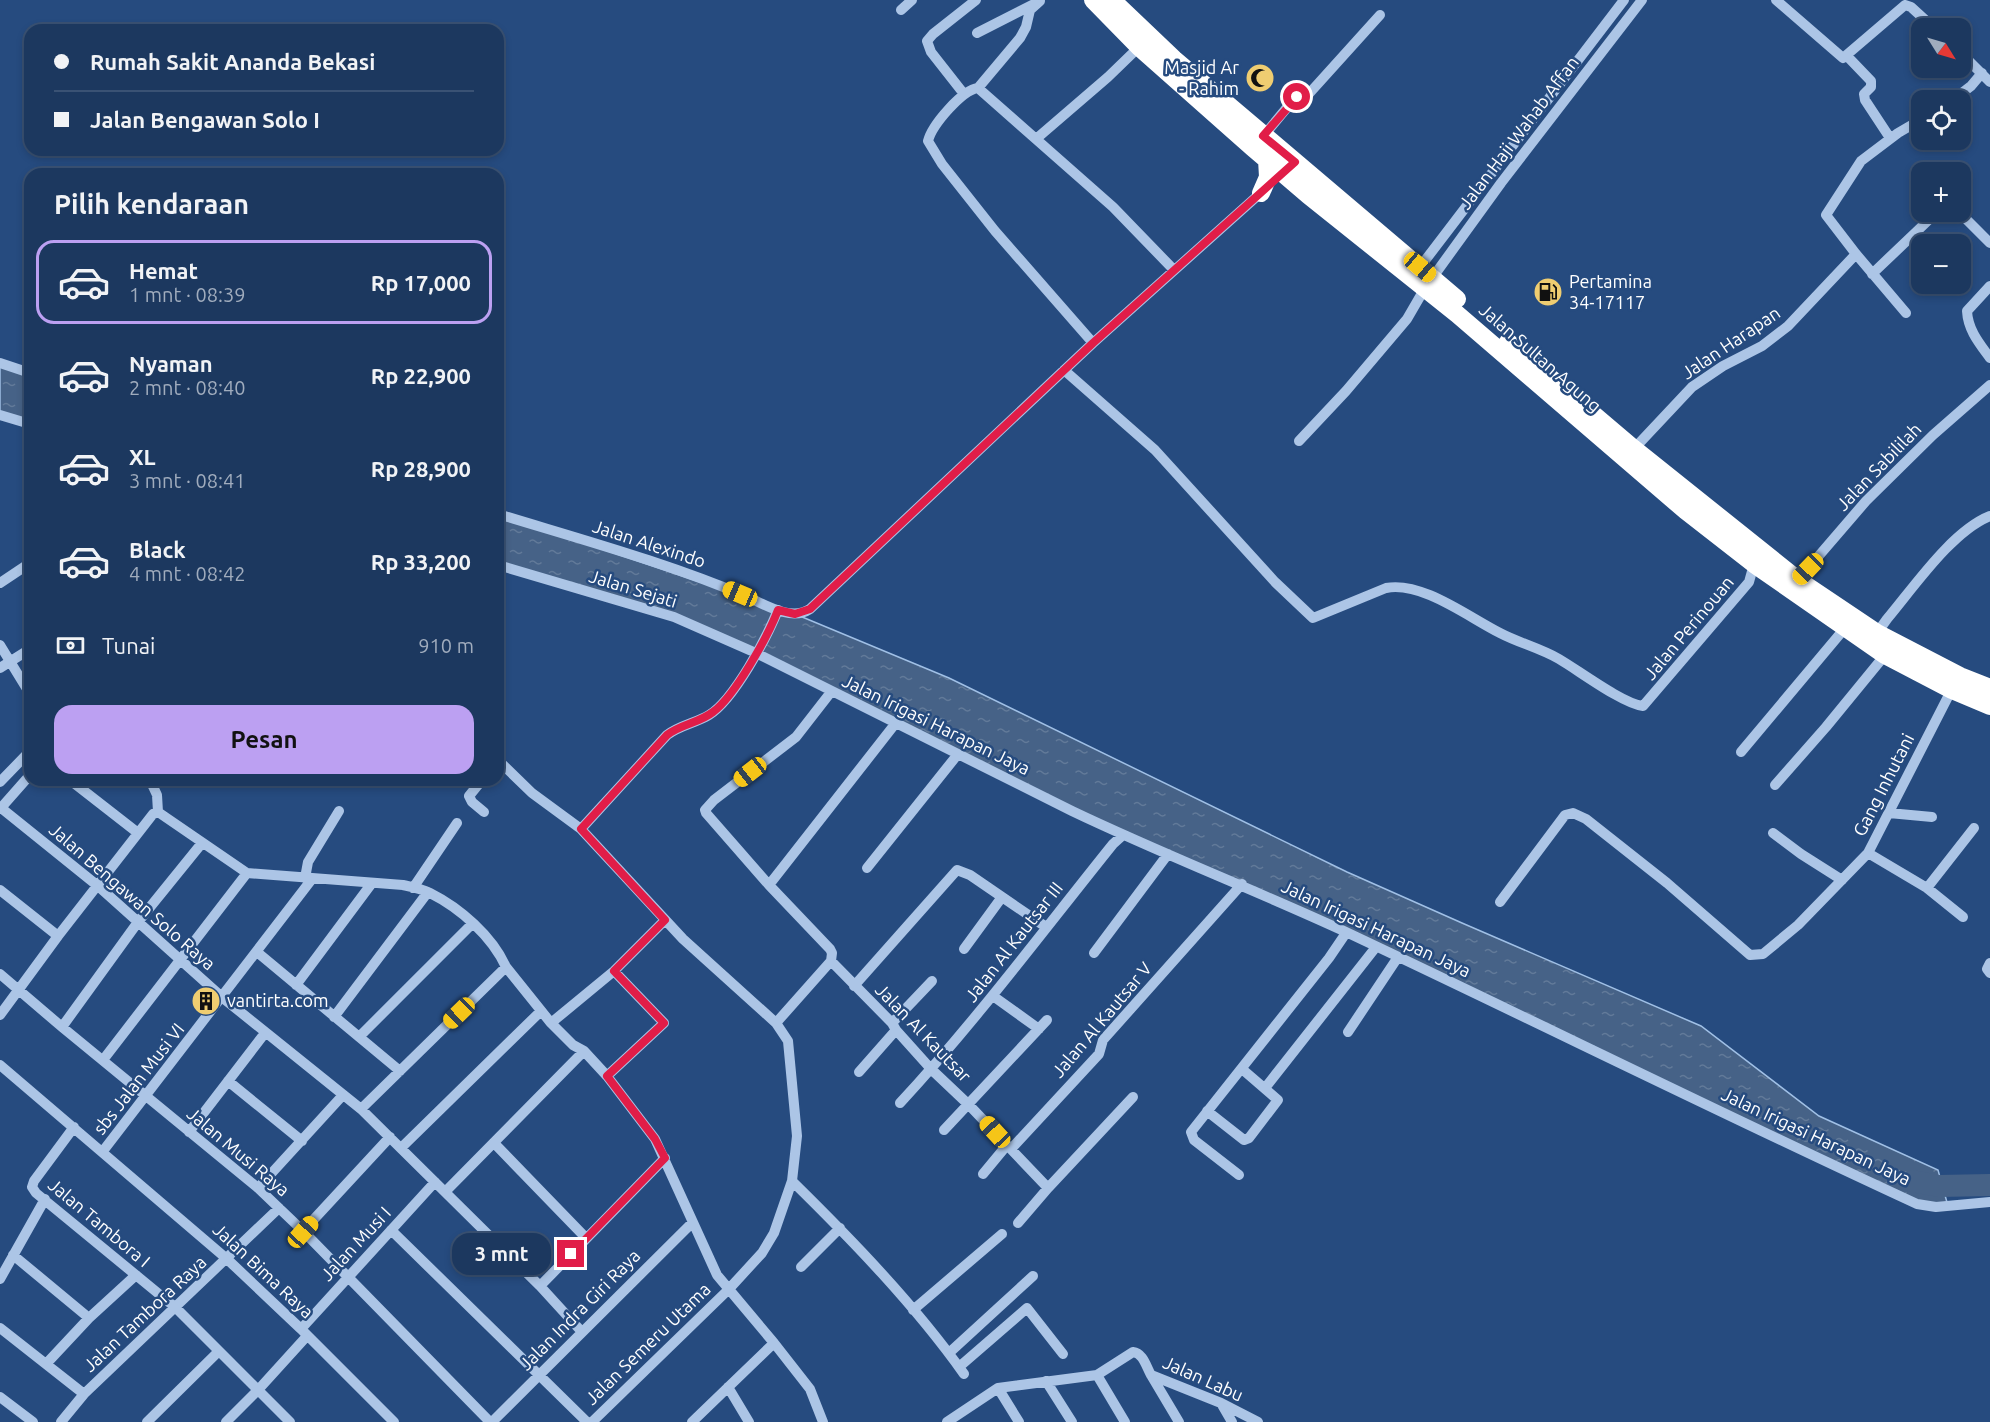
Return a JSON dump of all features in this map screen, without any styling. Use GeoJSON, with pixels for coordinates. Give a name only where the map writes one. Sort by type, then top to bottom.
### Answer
{"type":"FeatureCollection","features":[{"type":"Feature","properties":{"kind":"highway","name":"Jalan Sultan Agung"},"geometry":{"type":"LineString","coordinates":[[1093,0],[1139,47],[1422,277],[1630,454],[1754,564],[1885,655],[1956,683],[1990,688]]}},
{"type":"Feature","properties":{"kind":"highway","name":"Jalan Sultan Agung"},"geometry":{"type":"LineString","coordinates":[[1112,0],[1174,59],[1261,148]]}},
{"type":"Feature","properties":{"kind":"highway"},"geometry":{"type":"LineString","coordinates":[[1261,148],[1268,177],[1261,193]]}},
{"type":"Feature","properties":{"kind":"highway"},"geometry":{"type":"LineString","coordinates":[[1261,193],[1289,171]]}},
{"type":"Feature","properties":{"kind":"highway","name":"Jalan Sultan Agung"},"geometry":{"type":"LineString","coordinates":[[1630,454],[1798,580],[1990,706]]}},
{"type":"Feature","properties":{"kind":"street"},"geometry":{"type":"LineString","coordinates":[[901,9],[912,0]]}},
{"type":"Feature","properties":{"kind":"street"},"geometry":{"type":"LineString","coordinates":[[964,94],[931,52],[927,43],[933,34],[976,0]]}},
{"type":"Feature","properties":{"kind":"street","name":"Jalan Haji Wahab Affan"},"geometry":{"type":"LineString","coordinates":[[1422,277],[1624,0]]}},
{"type":"Feature","properties":{"kind":"street","name":"Jalan Haji Wahab Affan"},"geometry":{"type":"LineString","coordinates":[[1422,277],[1501,183],[1642,0]]}},
{"type":"Feature","properties":{"kind":"street"},"geometry":{"type":"LineString","coordinates":[[1776,0],[1839,57],[1843,58],[1905,5],[1911,7],[1923,18]]}},
{"type":"Feature","properties":{"kind":"street"},"geometry":{"type":"LineString","coordinates":[[1040,1],[1030,10],[1026,27],[1020,38],[978,88],[964,94],[954,104],[933,129],[928,137],[928,143],[942,165],[995,231],[1093,343]]}},
{"type":"Feature","properties":{"kind":"street"},"geometry":{"type":"LineString","coordinates":[[977,33],[1040,1]]}},
{"type":"Feature","properties":{"kind":"street"},"geometry":{"type":"LineString","coordinates":[[1261,148],[1295,98],[1306,97],[1380,15]]}},
{"type":"Feature","properties":{"kind":"street"},"geometry":{"type":"LineString","coordinates":[[1036,139],[1139,47]]}},
{"type":"Feature","properties":{"kind":"street"},"geometry":{"type":"LineString","coordinates":[[1847,56],[1871,81],[1871,87],[1864,94],[1864,100],[1890,138]]}},
{"type":"Feature","properties":{"kind":"street"},"geometry":{"type":"LineString","coordinates":[[1968,90],[1986,78],[1971,63]]}},
{"type":"Feature","properties":{"kind":"street"},"geometry":{"type":"LineString","coordinates":[[978,88],[1113,207],[1174,270]]}},
{"type":"Feature","properties":{"kind":"street"},"geometry":{"type":"LineString","coordinates":[[1906,313],[1826,215],[1858,164],[1890,138],[1911,126]]}},
{"type":"Feature","properties":{"kind":"street","name":"Jalan Alexindo"},"geometry":{"type":"LineString","coordinates":[[504,516],[694,575],[778,610],[795,614],[810,609],[1093,343],[1261,193]]}},
{"type":"Feature","properties":{"kind":"street"},"geometry":{"type":"LineString","coordinates":[[1872,274],[1927,222]]}},
{"type":"Feature","properties":{"kind":"street"},"geometry":{"type":"LineString","coordinates":[[1969,222],[1990,243]]}},
{"type":"Feature","properties":{"kind":"street","name":"Jalan Harapan"},"geometry":{"type":"LineString","coordinates":[[1630,454],[1692,387],[1723,366],[1762,346],[1788,326],[1856,254]]}},
{"type":"Feature","properties":{"kind":"street"},"geometry":{"type":"LineString","coordinates":[[1299,441],[1346,391],[1407,319],[1422,277]]}},
{"type":"Feature","properties":{"kind":"street"},"geometry":{"type":"LineString","coordinates":[[1990,286],[1967,311],[1967,320],[1975,338],[1990,358]]}},
{"type":"Feature","properties":{"kind":"street"},"geometry":{"type":"LineString","coordinates":[[0,363],[24,371]]}},
{"type":"Feature","properties":{"kind":"street","name":"Jalan Perinouan"},"geometry":{"type":"LineString","coordinates":[[1064,370],[1155,450],[1275,582],[1313,618],[1386,588],[1412,589],[1500,633],[1548,653],[1640,706],[1648,702],[1749,582],[1754,564]]}},
{"type":"Feature","properties":{"kind":"street","name":"Jalan Sabililah"},"geometry":{"type":"LineString","coordinates":[[1798,580],[1866,501],[1932,435],[1990,385]]}},
{"type":"Feature","properties":{"kind":"street"},"geometry":{"type":"LineString","coordinates":[[0,415],[24,422]]}},
{"type":"Feature","properties":{"kind":"street"},"geometry":{"type":"LineString","coordinates":[[1877,633],[1958,536],[1979,520],[1990,516]]}},
{"type":"Feature","properties":{"kind":"street"},"geometry":{"type":"LineString","coordinates":[[0,583],[24,567]]}},
{"type":"Feature","properties":{"kind":"street","name":"Jalan Sejati"},"geometry":{"type":"LineString","coordinates":[[504,567],[670,616],[758,649]]}},
{"type":"Feature","properties":{"kind":"street"},"geometry":{"type":"LineString","coordinates":[[581,829],[667,735],[710,715],[723,704],[772,626],[778,610]]}},
{"type":"Feature","properties":{"kind":"street"},"geometry":{"type":"LineString","coordinates":[[1741,752],[1845,628]]}},
{"type":"Feature","properties":{"kind":"street"},"geometry":{"type":"LineString","coordinates":[[0,645],[24,684]]}},
{"type":"Feature","properties":{"kind":"street","name":"Jalan Irigasi Harapan Jaya"},"geometry":{"type":"LineString","coordinates":[[758,649],[831,692],[1123,835],[1242,884],[1917,1204],[1936,1207],[1990,1202]]}},
{"type":"Feature","properties":{"kind":"street"},"geometry":{"type":"LineString","coordinates":[[0,668],[24,653]]}},
{"type":"Feature","properties":{"kind":"street"},"geometry":{"type":"LineString","coordinates":[[1775,785],[1885,655]]}},
{"type":"Feature","properties":{"kind":"street","name":"Gang Inhutani"},"geometry":{"type":"LineString","coordinates":[[1500,902],[1566,815],[1573,813],[1586,819],[1658,876],[1749,955],[1758,956],[1798,925],[1868,853],[1956,683]]}},
{"type":"Feature","properties":{"kind":"street","name":"Jalan Al Kautsar"},"geometry":{"type":"LineString","coordinates":[[831,692],[796,737],[714,800],[705,810],[706,813],[831,949],[831,961],[931,1069],[969,1105],[1048,1188]]}},
{"type":"Feature","properties":{"kind":"street"},"geometry":{"type":"LineString","coordinates":[[770,885],[895,724]]}},
{"type":"Feature","properties":{"kind":"street"},"geometry":{"type":"LineString","coordinates":[[867,868],[958,754]]}},
{"type":"Feature","properties":{"kind":"street"},"geometry":{"type":"LineString","coordinates":[[0,808],[5,787],[24,760]]}},
{"type":"Feature","properties":{"kind":"street"},"geometry":{"type":"LineString","coordinates":[[0,765],[5,787]]}},
{"type":"Feature","properties":{"kind":"street"},"geometry":{"type":"LineString","coordinates":[[504,767],[532,793],[581,829],[665,920],[776,1023],[787,1038],[797,1136],[792,1181],[774,1233],[762,1252],[728,1290]]}},
{"type":"Feature","properties":{"kind":"street"},"geometry":{"type":"LineString","coordinates":[[5,787],[24,778]]}},
{"type":"Feature","properties":{"kind":"street"},"geometry":{"type":"LineString","coordinates":[[78,786],[138,833]]}},
{"type":"Feature","properties":{"kind":"street"},"geometry":{"type":"LineString","coordinates":[[153,786],[157,795],[158,812]]}},
{"type":"Feature","properties":{"kind":"street"},"geometry":{"type":"LineString","coordinates":[[477,786],[469,796],[484,813]]}},
{"type":"Feature","properties":{"kind":"street","name":"Jalan Bengawan Solo Raya"},"geometry":{"type":"LineString","coordinates":[[0,808],[98,886],[222,998],[361,1109],[540,1286],[582,1332]]}},
{"type":"Feature","properties":{"kind":"street","name":"sbs Jalan Musi VI"},"geometry":{"type":"LineString","coordinates":[[103,1151],[222,998],[309,878],[308,862],[339,811]]}},
{"type":"Feature","properties":{"kind":"street"},"geometry":{"type":"LineString","coordinates":[[0,1015],[138,833],[153,814],[158,812]]}},
{"type":"Feature","properties":{"kind":"street"},"geometry":{"type":"LineString","coordinates":[[158,812],[247,873],[403,885],[428,892],[473,923],[502,957],[506,967],[551,1023],[573,1045],[584,1051],[607,1076],[655,1139],[717,1275],[810,1389],[823,1422]]}},
{"type":"Feature","properties":{"kind":"street"},"geometry":{"type":"LineString","coordinates":[[1889,813],[1932,817]]}},
{"type":"Feature","properties":{"kind":"street"},"geometry":{"type":"LineString","coordinates":[[413,888],[457,824]]}},
{"type":"Feature","properties":{"kind":"street"},"geometry":{"type":"LineString","coordinates":[[1927,888],[1974,828]]}},
{"type":"Feature","properties":{"kind":"street"},"geometry":{"type":"LineString","coordinates":[[1773,833],[1842,880]]}},
{"type":"Feature","properties":{"kind":"street","name":"Jalan Al Kautsar III"},"geometry":{"type":"LineString","coordinates":[[900,1103],[993,996],[1113,844],[1123,835]]}},
{"type":"Feature","properties":{"kind":"street"},"geometry":{"type":"LineString","coordinates":[[62,1027],[138,922],[202,843]]}},
{"type":"Feature","properties":{"kind":"street"},"geometry":{"type":"LineString","coordinates":[[1868,853],[1927,888],[1964,917]]}},
{"type":"Feature","properties":{"kind":"street"},"geometry":{"type":"LineString","coordinates":[[1094,953],[1168,854]]}},
{"type":"Feature","properties":{"kind":"street"},"geometry":{"type":"LineString","coordinates":[[854,986],[957,870],[970,875],[1046,927]]}},
{"type":"Feature","properties":{"kind":"street"},"geometry":{"type":"LineString","coordinates":[[104,1060],[247,873]]}},
{"type":"Feature","properties":{"kind":"street"},"geometry":{"type":"LineString","coordinates":[[296,985],[372,884]]}},
{"type":"Feature","properties":{"kind":"street","name":"Jalan Al Kautsar V"},"geometry":{"type":"LineString","coordinates":[[983,1174],[1099,1054],[1103,1040],[1242,884]]}},
{"type":"Feature","properties":{"kind":"street"},"geometry":{"type":"LineString","coordinates":[[0,890],[58,936]]}},
{"type":"Feature","properties":{"kind":"street"},"geometry":{"type":"LineString","coordinates":[[334,1017],[428,892]]}},
{"type":"Feature","properties":{"kind":"street"},"geometry":{"type":"LineString","coordinates":[[964,949],[1002,897]]}},
{"type":"Feature","properties":{"kind":"street"},"geometry":{"type":"LineString","coordinates":[[551,1023],[614,971],[665,920]]}},
{"type":"Feature","properties":{"kind":"street"},"geometry":{"type":"LineString","coordinates":[[359,1037],[473,923]]}},
{"type":"Feature","properties":{"kind":"street"},"geometry":{"type":"LineString","coordinates":[[1239,1175],[1194,1140],[1191,1132],[1347,933]]}},
{"type":"Feature","properties":{"kind":"street"},"geometry":{"type":"LineString","coordinates":[[1264,1088],[1376,947]]}},
{"type":"Feature","properties":{"kind":"street"},"geometry":{"type":"LineString","coordinates":[[256,952],[400,1071]]}},
{"type":"Feature","properties":{"kind":"street"},"geometry":{"type":"LineString","coordinates":[[1348,1032],[1398,957]]}},
{"type":"Feature","properties":{"kind":"street"},"geometry":{"type":"LineString","coordinates":[[776,1023],[831,961]]}},
{"type":"Feature","properties":{"kind":"street"},"geometry":{"type":"LineString","coordinates":[[361,1109],[506,967]]}},
{"type":"Feature","properties":{"kind":"street"},"geometry":{"type":"LineString","coordinates":[[607,1076],[664,1023],[614,971]]}},
{"type":"Feature","properties":{"kind":"street","name":"Jalan Musi Raya"},"geometry":{"type":"LineString","coordinates":[[0,974],[258,1188],[491,1422]]}},
{"type":"Feature","properties":{"kind":"street"},"geometry":{"type":"LineString","coordinates":[[859,1072],[933,981]]}},
{"type":"Feature","properties":{"kind":"street"},"geometry":{"type":"LineString","coordinates":[[993,996],[1039,1029]]}},
{"type":"Feature","properties":{"kind":"street"},"geometry":{"type":"LineString","coordinates":[[401,1148],[541,1011]]}},
{"type":"Feature","properties":{"kind":"street"},"geometry":{"type":"LineString","coordinates":[[944,1130],[1047,1020]]}},
{"type":"Feature","properties":{"kind":"street"},"geometry":{"type":"LineString","coordinates":[[189,1132],[265,1033]]}},
{"type":"Feature","properties":{"kind":"street"},"geometry":{"type":"LineString","coordinates":[[445,1192],[584,1051]]}},
{"type":"Feature","properties":{"kind":"street","name":"Jalan Bima Raya"},"geometry":{"type":"LineString","coordinates":[[0,1065],[227,1259],[394,1422]]}},
{"type":"Feature","properties":{"kind":"street"},"geometry":{"type":"LineString","coordinates":[[1207,1111],[1244,1140],[1247,1139],[1278,1101],[1277,1097],[1242,1069]]}},
{"type":"Feature","properties":{"kind":"street"},"geometry":{"type":"LineString","coordinates":[[228,1081],[302,1141]]}},
{"type":"Feature","properties":{"kind":"street"},"geometry":{"type":"LineString","coordinates":[[258,1188],[344,1095]]}},
{"type":"Feature","properties":{"kind":"street"},"geometry":{"type":"LineString","coordinates":[[1018,1223],[1133,1097]]}},
{"type":"Feature","properties":{"kind":"street","name":"Jalan Tambora I"},"geometry":{"type":"LineString","coordinates":[[74,1127],[34,1181],[32,1187],[36,1193],[176,1308],[290,1422]]}},
{"type":"Feature","properties":{"kind":"street"},"geometry":{"type":"LineString","coordinates":[[303,1232],[390,1137]]}},
{"type":"Feature","properties":{"kind":"street"},"geometry":{"type":"LineString","coordinates":[[494,1143],[586,1238]]}},
{"type":"Feature","properties":{"kind":"street"},"geometry":{"type":"LineString","coordinates":[[540,1286],[665,1158]]}},
{"type":"Feature","properties":{"kind":"street"},"geometry":{"type":"LineString","coordinates":[[792,1181],[840,1228],[914,1310],[961,1371],[1027,1308],[1063,1354]]}},
{"type":"Feature","properties":{"kind":"street","name":"Jalan Musi I"},"geometry":{"type":"LineString","coordinates":[[226,1422],[258,1390],[348,1277],[435,1182]]}},
{"type":"Feature","properties":{"kind":"street"},"geometry":{"type":"LineString","coordinates":[[0,1279],[45,1199]]}},
{"type":"Feature","properties":{"kind":"street","name":"Jalan Tambora Raya"},"geometry":{"type":"LineString","coordinates":[[62,1422],[84,1394],[279,1208]]}},
{"type":"Feature","properties":{"kind":"street","name":"Jalan Indra Giri Raya"},"geometry":{"type":"LineString","coordinates":[[491,1422],[692,1223]]}},
{"type":"Feature","properties":{"kind":"street"},"geometry":{"type":"LineString","coordinates":[[801,1266],[840,1228]]}},
{"type":"Feature","properties":{"kind":"street"},"geometry":{"type":"LineString","coordinates":[[391,1230],[587,1422]]}},
{"type":"Feature","properties":{"kind":"street"},"geometry":{"type":"LineString","coordinates":[[914,1310],[1002,1234]]}},
{"type":"Feature","properties":{"kind":"street"},"geometry":{"type":"LineString","coordinates":[[13,1255],[88,1318]]}},
{"type":"Feature","properties":{"kind":"street"},"geometry":{"type":"LineString","coordinates":[[46,1364],[88,1318],[136,1275]]}},
{"type":"Feature","properties":{"kind":"street"},"geometry":{"type":"LineString","coordinates":[[949,1353],[1033,1276]]}},
{"type":"Feature","properties":{"kind":"street","name":"Jalan Semeru Utama"},"geometry":{"type":"LineString","coordinates":[[592,1422],[728,1290]]}},
{"type":"Feature","properties":{"kind":"street"},"geometry":{"type":"LineString","coordinates":[[0,1328],[84,1394]]}},
{"type":"Feature","properties":{"kind":"street"},"geometry":{"type":"LineString","coordinates":[[692,1422],[774,1343]]}},
{"type":"Feature","properties":{"kind":"street"},"geometry":{"type":"LineString","coordinates":[[147,1422],[219,1350]]}},
{"type":"Feature","properties":{"kind":"street","name":"Jalan Labu"},"geometry":{"type":"LineString","coordinates":[[947,1422],[998,1388],[1097,1375],[1136,1352],[1140,1354],[1151,1375],[1221,1403],[1257,1422]]}},
{"type":"Feature","properties":{"kind":"street"},"geometry":{"type":"LineString","coordinates":[[1097,1375],[1125,1422]]}},
{"type":"Feature","properties":{"kind":"street"},"geometry":{"type":"LineString","coordinates":[[1151,1375],[1179,1422]]}},
{"type":"Feature","properties":{"kind":"street"},"geometry":{"type":"LineString","coordinates":[[1046,1381],[1072,1422]]}},
{"type":"Feature","properties":{"kind":"street"},"geometry":{"type":"LineString","coordinates":[[728,1387],[749,1422]]}},
{"type":"Feature","properties":{"kind":"street"},"geometry":{"type":"LineString","coordinates":[[998,1388],[1019,1422]]}},
{"type":"Feature","properties":{"kind":"street"},"geometry":{"type":"LineString","coordinates":[[0,1397],[33,1422]]}},
{"type":"Feature","properties":{"kind":"street"},"geometry":{"type":"LineString","coordinates":[[1221,1403],[1232,1422]]}},
{"type":"Feature","properties":{"kind":"water"},"geometry":{"type":"Polygon","coordinates":[[[0,363],[24,371],[24,422],[0,415],[0,363]]]}},
{"type":"Feature","properties":{"kind":"water"},"geometry":{"type":"Polygon","coordinates":[[[504,516],[795,614],[949,678],[1347,872],[1701,1026],[1819,1116],[1938,1170],[1948,1206],[1924,1205],[1346,933],[1123,835],[674,617],[504,567],[504,516]]]}},
{"type":"Feature","properties":{"kind":"waterway"},"geometry":{"type":"LineString","coordinates":[[1912,1181],[1939,1186],[1990,1185]]}},
{"type":"Feature","properties":{"kind":"place","name":"Masjid Ar - Rahim"},"geometry":{"type":"Point","coordinates":[1260,78]}},
{"type":"Feature","properties":{"kind":"place","name":"Pertamina 34-17117"},"geometry":{"type":"Point","coordinates":[1548,292]}},
{"type":"Feature","properties":{"kind":"place","name":"vantirta.com"},"geometry":{"type":"Point","coordinates":[206,1001]}},
{"type":"Feature","properties":{"kind":"route"},"geometry":{"type":"LineString","coordinates":[[571,1254],[665,1158],[655,1139],[607,1076],[664,1023],[614,971],[665,920],[581,829],[667,735],[673,730],[710,715],[723,704],[761,645],[778,610],[795,614],[804,613],[810,609],[1093,343],[1295,162],[1263,136],[1297,97]]}}]}
